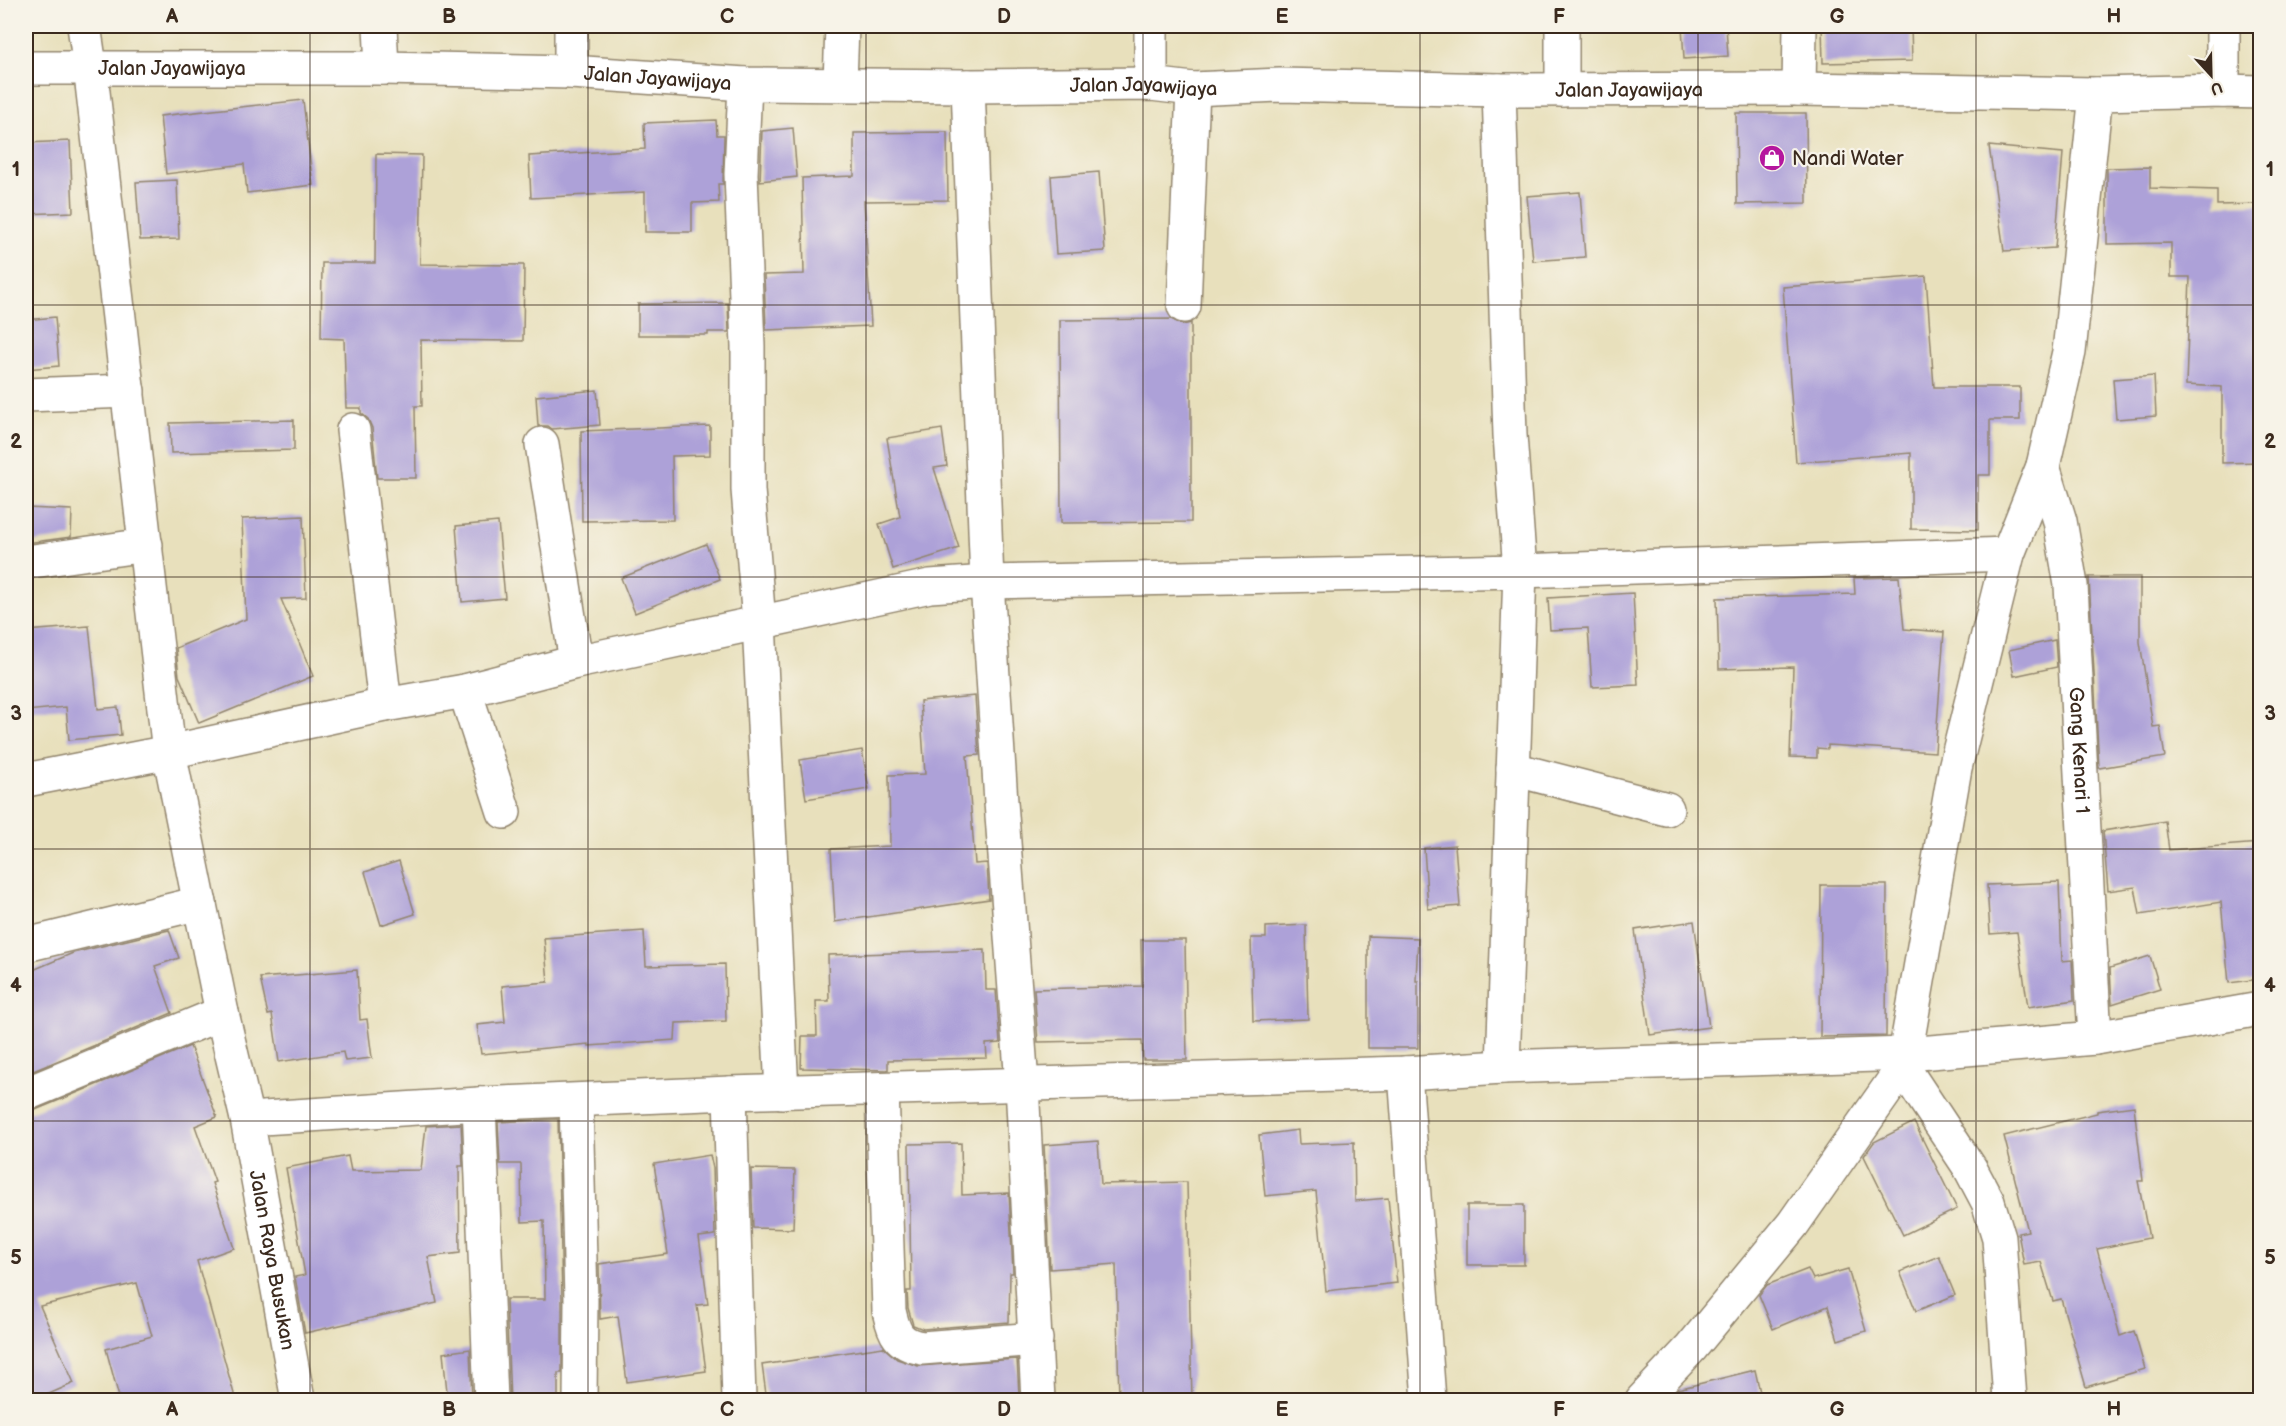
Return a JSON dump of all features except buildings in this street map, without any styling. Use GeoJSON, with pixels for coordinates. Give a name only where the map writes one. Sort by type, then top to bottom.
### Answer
{"type":"FeatureCollection","features":[{"type":"Feature","properties":{"kind":"street","name":"Jalan Raya Busukan"},"geometry":{"type":"LineString","coordinates":[[84,26],[169,752],[222,1013],[248,1119],[298,1401]]}},
{"type":"Feature","properties":{"kind":"street"},"geometry":{"type":"LineString","coordinates":[[380,26],[382,68]]}},
{"type":"Feature","properties":{"kind":"street"},"geometry":{"type":"LineString","coordinates":[[571,26],[571,72]]}},
{"type":"Feature","properties":{"kind":"street"},"geometry":{"type":"LineString","coordinates":[[840,83],[842,26]]}},
{"type":"Feature","properties":{"kind":"street"},"geometry":{"type":"LineString","coordinates":[[1151,26],[1151,84]]}},
{"type":"Feature","properties":{"kind":"street"},"geometry":{"type":"LineString","coordinates":[[1562,26],[1562,90]]}},
{"type":"Feature","properties":{"kind":"street"},"geometry":{"type":"LineString","coordinates":[[1799,89],[1800,26]]}},
{"type":"Feature","properties":{"kind":"street"},"geometry":{"type":"LineString","coordinates":[[2223,26],[2223,91]]}},
{"type":"Feature","properties":{"kind":"street","name":"Jalan Jayawijaya"},"geometry":{"type":"LineString","coordinates":[[26,68],[90,66],[382,68],[571,72],[745,84],[840,83],[968,86],[1151,84],[1193,89],[1280,85],[1499,90],[1799,89],[2096,94],[2260,92]]}},
{"type":"Feature","properties":{"kind":"street"},"geometry":{"type":"LineString","coordinates":[[745,84],[741,174],[748,346],[748,490],[759,622],[782,1092]]}},
{"type":"Feature","properties":{"kind":"street"},"geometry":{"type":"LineString","coordinates":[[968,86],[987,582],[1022,1084],[1038,1401]]}},
{"type":"Feature","properties":{"kind":"street"},"geometry":{"type":"LineString","coordinates":[[1184,306],[1193,89]]}},
{"type":"Feature","properties":{"kind":"street"},"geometry":{"type":"LineString","coordinates":[[1499,90],[1510,435],[1520,571],[1503,1067]]}},
{"type":"Feature","properties":{"kind":"street"},"geometry":{"type":"LineString","coordinates":[[1642,1401],[1691,1348],[1793,1224],[1905,1061],[1955,768],[2008,554],[2043,466],[2069,352],[2096,94]]}},
{"type":"Feature","properties":{"kind":"street"},"geometry":{"type":"LineString","coordinates":[[26,395],[128,391]]}},
{"type":"Feature","properties":{"kind":"street"},"geometry":{"type":"LineString","coordinates":[[353,430],[385,705]]}},
{"type":"Feature","properties":{"kind":"street"},"geometry":{"type":"LineString","coordinates":[[542,444],[576,662]]}},
{"type":"Feature","properties":{"kind":"street","name":"Gang Kenari 1"},"geometry":{"type":"LineString","coordinates":[[2043,466],[2060,521],[2071,585],[2095,1038]]}},
{"type":"Feature","properties":{"kind":"street"},"geometry":{"type":"LineString","coordinates":[[26,562],[146,545]]}},
{"type":"Feature","properties":{"kind":"street"},"geometry":{"type":"LineString","coordinates":[[26,780],[169,752],[385,705],[465,691],[576,662],[930,586],[987,582],[1520,571],[2008,554]]}},
{"type":"Feature","properties":{"kind":"street"},"geometry":{"type":"LineString","coordinates":[[465,691],[504,812]]}},
{"type":"Feature","properties":{"kind":"street"},"geometry":{"type":"LineString","coordinates":[[1513,769],[1667,809]]}},
{"type":"Feature","properties":{"kind":"street"},"geometry":{"type":"LineString","coordinates":[[26,945],[200,903]]}},
{"type":"Feature","properties":{"kind":"street"},"geometry":{"type":"LineString","coordinates":[[248,1119],[479,1104],[730,1093],[1405,1073],[1503,1067],[1905,1061],[2095,1038],[2260,1009]]}},
{"type":"Feature","properties":{"kind":"street"},"geometry":{"type":"LineString","coordinates":[[26,1094],[222,1013]]}},
{"type":"Feature","properties":{"kind":"street"},"geometry":{"type":"LineString","coordinates":[[1905,1061],[1988,1202],[1999,1238],[2010,1401]]}},
{"type":"Feature","properties":{"kind":"street"},"geometry":{"type":"LineString","coordinates":[[1405,1073],[1429,1401]]}},
{"type":"Feature","properties":{"kind":"street"},"geometry":{"type":"LineString","coordinates":[[882,1089],[889,1311],[892,1327],[898,1338],[909,1346],[922,1348],[1036,1339]]}},
{"type":"Feature","properties":{"kind":"street"},"geometry":{"type":"LineString","coordinates":[[730,1093],[739,1401]]}},
{"type":"Feature","properties":{"kind":"street"},"geometry":{"type":"LineString","coordinates":[[576,1101],[581,1300],[580,1401]]}},
{"type":"Feature","properties":{"kind":"street"},"geometry":{"type":"LineString","coordinates":[[479,1104],[491,1401]]}},
{"type":"Feature","properties":{"kind":"place","name":"Nandi Water"},"geometry":{"type":"Point","coordinates":[1772,158]}}]}
